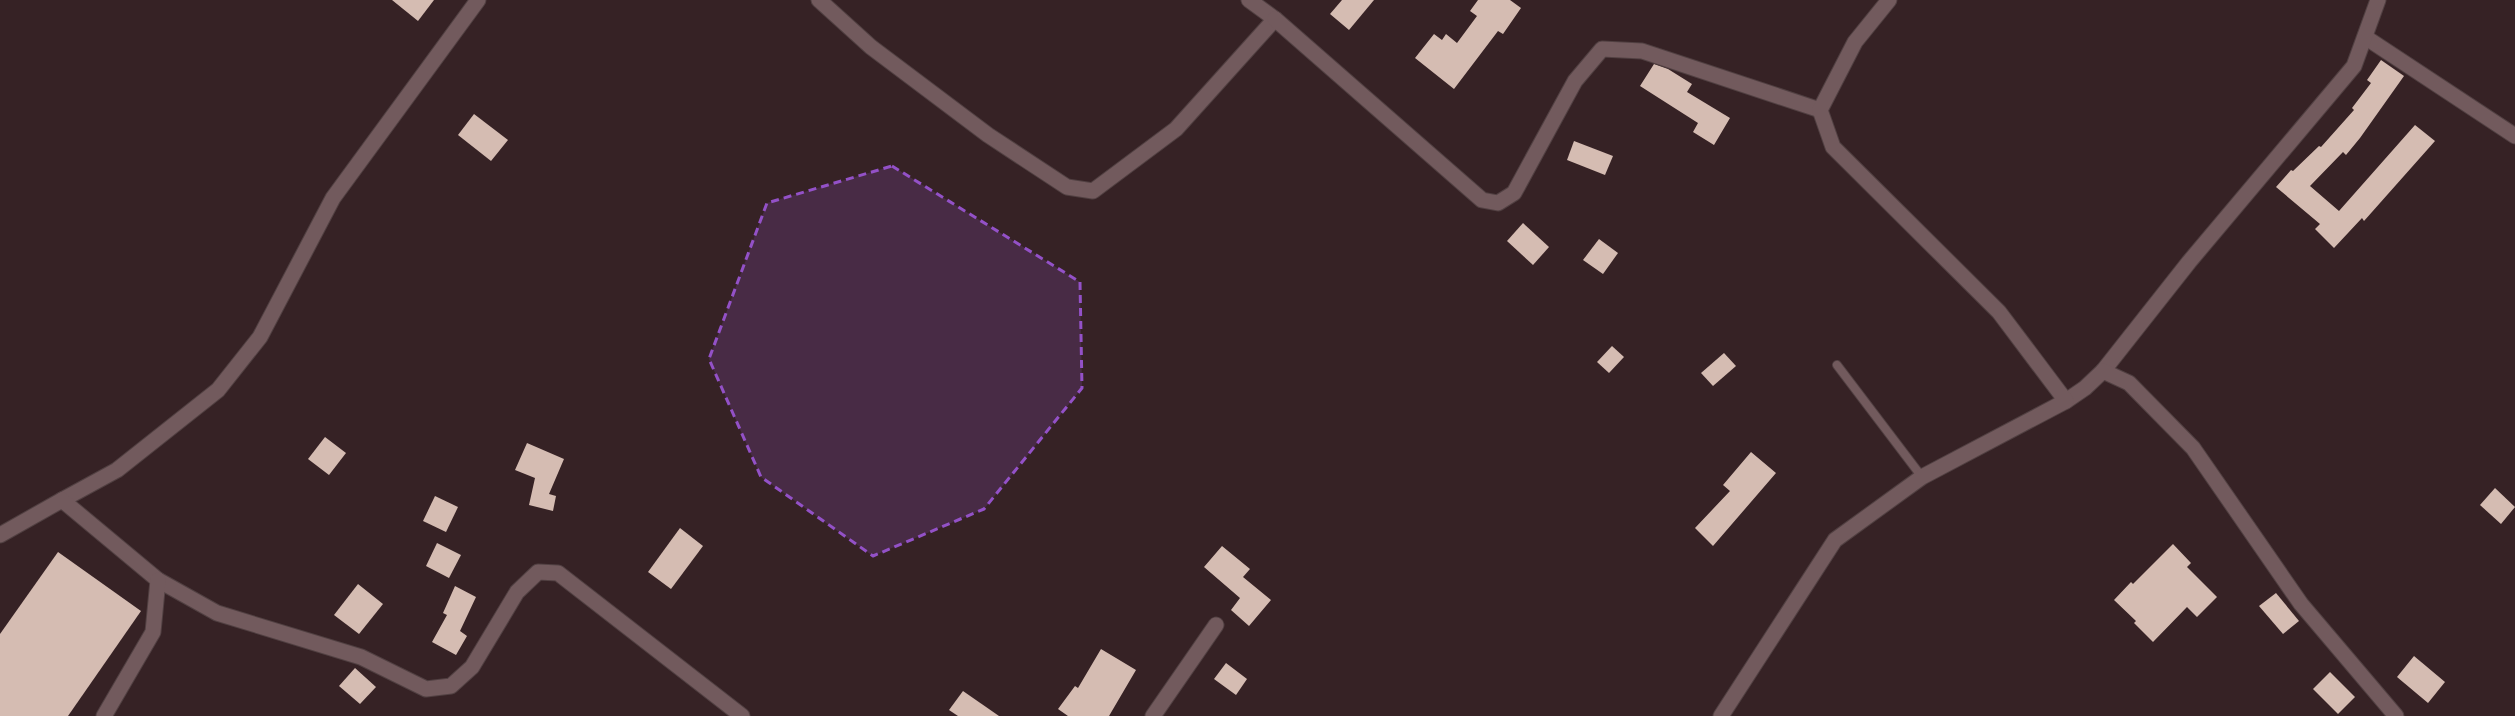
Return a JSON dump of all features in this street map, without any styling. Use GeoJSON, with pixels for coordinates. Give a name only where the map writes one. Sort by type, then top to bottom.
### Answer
{"type":"FeatureCollection","features":[{"type":"Feature","properties":{"kind":"street"},"geometry":{"type":"LineString","coordinates":[[0,535],[117,470],[218,390],[260,337],[333,198],[478,0]]}},
{"type":"Feature","properties":{"kind":"street"},"geometry":{"type":"LineString","coordinates":[[819,0],[871,47],[988,135],[1067,187],[1093,191],[1176,129],[1275,19]]}},
{"type":"Feature","properties":{"kind":"street"},"geometry":{"type":"LineString","coordinates":[[1249,0],[1275,19],[1482,200],[1498,203],[1514,193],[1575,81],[1602,49],[1642,51],[1820,110]]}},
{"type":"Feature","properties":{"kind":"street"},"geometry":{"type":"LineString","coordinates":[[1889,0],[1855,42],[1820,110],[1833,147],[1999,312],[2066,401]]}},
{"type":"Feature","properties":{"kind":"street"},"geometry":{"type":"LineString","coordinates":[[1721,716],[1835,540],[1922,477],[2066,401],[2085,388],[2103,371],[2189,262],[2354,66],[2378,0]]}},
{"type":"Feature","properties":{"kind":"street"},"geometry":{"type":"LineString","coordinates":[[2365,36],[2515,136]]}},
{"type":"Feature","properties":{"kind":"street"},"geometry":{"type":"LineString","coordinates":[[2103,371],[2129,383],[2193,448],[2302,604],[2396,716]]}},
{"type":"Feature","properties":{"kind":"street"},"geometry":{"type":"LineString","coordinates":[[62,500],[158,580],[217,613],[362,657],[426,689],[451,686],[472,667],[517,592],[538,572],[558,573],[742,716]]}},
{"type":"Feature","properties":{"kind":"street"},"geometry":{"type":"LineString","coordinates":[[104,716],[153,632],[158,580]]}},
{"type":"Feature","properties":{"kind":"street"},"geometry":{"type":"LineString","coordinates":[[1153,716],[1216,625]]}},
{"type":"Feature","properties":{"kind":"lane"},"geometry":{"type":"LineString","coordinates":[[1837,365],[1922,477]]}},
{"type":"Feature","properties":{"kind":"highlighted area"},"geometry":{"type":"Polygon","coordinates":[[[892,166],[1080,282],[1082,388],[984,509],[873,556],[761,477],[709,359],[767,203],[892,166]]]}},
{"type":"Feature","properties":{"kind":"building"},"geometry":{"type":"Polygon","coordinates":[[[392,0],[434,0],[418,21],[392,0]]]}},
{"type":"Feature","properties":{"kind":"building"},"geometry":{"type":"Polygon","coordinates":[[[1342,0],[1374,0],[1349,30],[1330,14],[1342,0]]]}},
{"type":"Feature","properties":{"kind":"building"},"geometry":{"type":"Polygon","coordinates":[[[1478,0],[1510,0],[1521,8],[1503,34],[1498,31],[1454,89],[1415,58],[1434,34],[1442,40],[1446,34],[1457,43],[1477,16],[1470,11],[1478,0]]]}},
{"type":"Feature","properties":{"kind":"building"},"geometry":{"type":"Polygon","coordinates":[[[2381,60],[2404,76],[2360,138],[2346,155],[2343,152],[2310,186],[2339,211],[2415,125],[2435,141],[2364,221],[2362,218],[2334,248],[2315,229],[2320,224],[2276,187],[2291,170],[2293,171],[2319,146],[2321,147],[2354,110],[2352,108],[2371,83],[2367,80],[2381,60]]]}},
{"type":"Feature","properties":{"kind":"building"},"geometry":{"type":"Polygon","coordinates":[[[1654,64],[1668,69],[1692,84],[1687,92],[1730,118],[1714,145],[1693,132],[1698,123],[1640,86],[1654,64]]]}},
{"type":"Feature","properties":{"kind":"building"},"geometry":{"type":"Polygon","coordinates":[[[474,114],[508,140],[491,161],[458,135],[474,114]]]}},
{"type":"Feature","properties":{"kind":"building"},"geometry":{"type":"Polygon","coordinates":[[[1574,141],[1613,156],[1605,175],[1567,160],[1574,141]]]}},
{"type":"Feature","properties":{"kind":"building"},"geometry":{"type":"Polygon","coordinates":[[[1523,223],[1549,247],[1533,265],[1507,241],[1523,223]]]}},
{"type":"Feature","properties":{"kind":"building"},"geometry":{"type":"Polygon","coordinates":[[[1599,239],[1618,253],[1603,274],[1583,260],[1599,239]]]}},
{"type":"Feature","properties":{"kind":"building"},"geometry":{"type":"Polygon","coordinates":[[[1612,346],[1624,357],[1609,373],[1597,362],[1612,346]]]}},
{"type":"Feature","properties":{"kind":"building"},"geometry":{"type":"Polygon","coordinates":[[[1724,353],[1736,366],[1713,386],[1701,373],[1724,353]]]}},
{"type":"Feature","properties":{"kind":"building"},"geometry":{"type":"Polygon","coordinates":[[[325,437],[346,453],[329,475],[308,459],[325,437]]]}},
{"type":"Feature","properties":{"kind":"building"},"geometry":{"type":"Polygon","coordinates":[[[527,443],[564,459],[549,494],[556,496],[553,511],[529,505],[535,478],[515,470],[527,443]]]}},
{"type":"Feature","properties":{"kind":"building"},"geometry":{"type":"Polygon","coordinates":[[[1751,452],[1776,473],[1713,546],[1695,528],[1730,491],[1723,485],[1751,452]]]}},
{"type":"Feature","properties":{"kind":"building"},"geometry":{"type":"Polygon","coordinates":[[[2495,488],[2515,507],[2501,524],[2480,505],[2495,488]]]}},
{"type":"Feature","properties":{"kind":"building"},"geometry":{"type":"Polygon","coordinates":[[[435,496],[458,507],[446,532],[423,521],[435,496]]]}},
{"type":"Feature","properties":{"kind":"building"},"geometry":{"type":"Polygon","coordinates":[[[680,528],[703,546],[671,589],[648,572],[680,528]]]}},
{"type":"Feature","properties":{"kind":"building"},"geometry":{"type":"Polygon","coordinates":[[[437,543],[461,555],[449,578],[426,566],[437,543]]]}},
{"type":"Feature","properties":{"kind":"building"},"geometry":{"type":"Polygon","coordinates":[[[2173,544],[2191,563],[2187,567],[2217,597],[2197,617],[2187,607],[2153,642],[2134,623],[2136,621],[2114,600],[2131,582],[2133,584],[2173,544]]]}},
{"type":"Feature","properties":{"kind":"building"},"geometry":{"type":"Polygon","coordinates":[[[1222,546],[1250,569],[1243,577],[1271,600],[1249,626],[1231,610],[1240,598],[1204,567],[1222,546]]]}},
{"type":"Feature","properties":{"kind":"building"},"geometry":{"type":"Polygon","coordinates":[[[58,552],[141,611],[68,716],[0,716],[0,634],[58,552]]]}},
{"type":"Feature","properties":{"kind":"building"},"geometry":{"type":"Polygon","coordinates":[[[358,584],[383,604],[359,634],[334,615],[358,584]]]}},
{"type":"Feature","properties":{"kind":"building"},"geometry":{"type":"Polygon","coordinates":[[[455,586],[476,597],[460,631],[467,636],[456,655],[432,642],[447,615],[443,613],[455,586]]]}},
{"type":"Feature","properties":{"kind":"building"},"geometry":{"type":"Polygon","coordinates":[[[2276,593],[2299,621],[2283,634],[2259,606],[2276,593]]]}},
{"type":"Feature","properties":{"kind":"building"},"geometry":{"type":"Polygon","coordinates":[[[1101,649],[1136,670],[1109,716],[1068,716],[1058,709],[1075,686],[1078,688],[1101,649]]]}},
{"type":"Feature","properties":{"kind":"building"},"geometry":{"type":"Polygon","coordinates":[[[2414,656],[2445,682],[2428,703],[2397,677],[2414,656]]]}},
{"type":"Feature","properties":{"kind":"building"},"geometry":{"type":"Polygon","coordinates":[[[1226,663],[1247,679],[1236,695],[1214,679],[1226,663]]]}},
{"type":"Feature","properties":{"kind":"building"},"geometry":{"type":"Polygon","coordinates":[[[355,668],[376,687],[360,704],[339,686],[355,668]]]}},
{"type":"Feature","properties":{"kind":"building"},"geometry":{"type":"Polygon","coordinates":[[[2330,672],[2355,697],[2338,714],[2313,689],[2330,672]]]}},
{"type":"Feature","properties":{"kind":"building"},"geometry":{"type":"Polygon","coordinates":[[[963,691],[999,716],[958,716],[949,710],[963,691]]]}}]}
